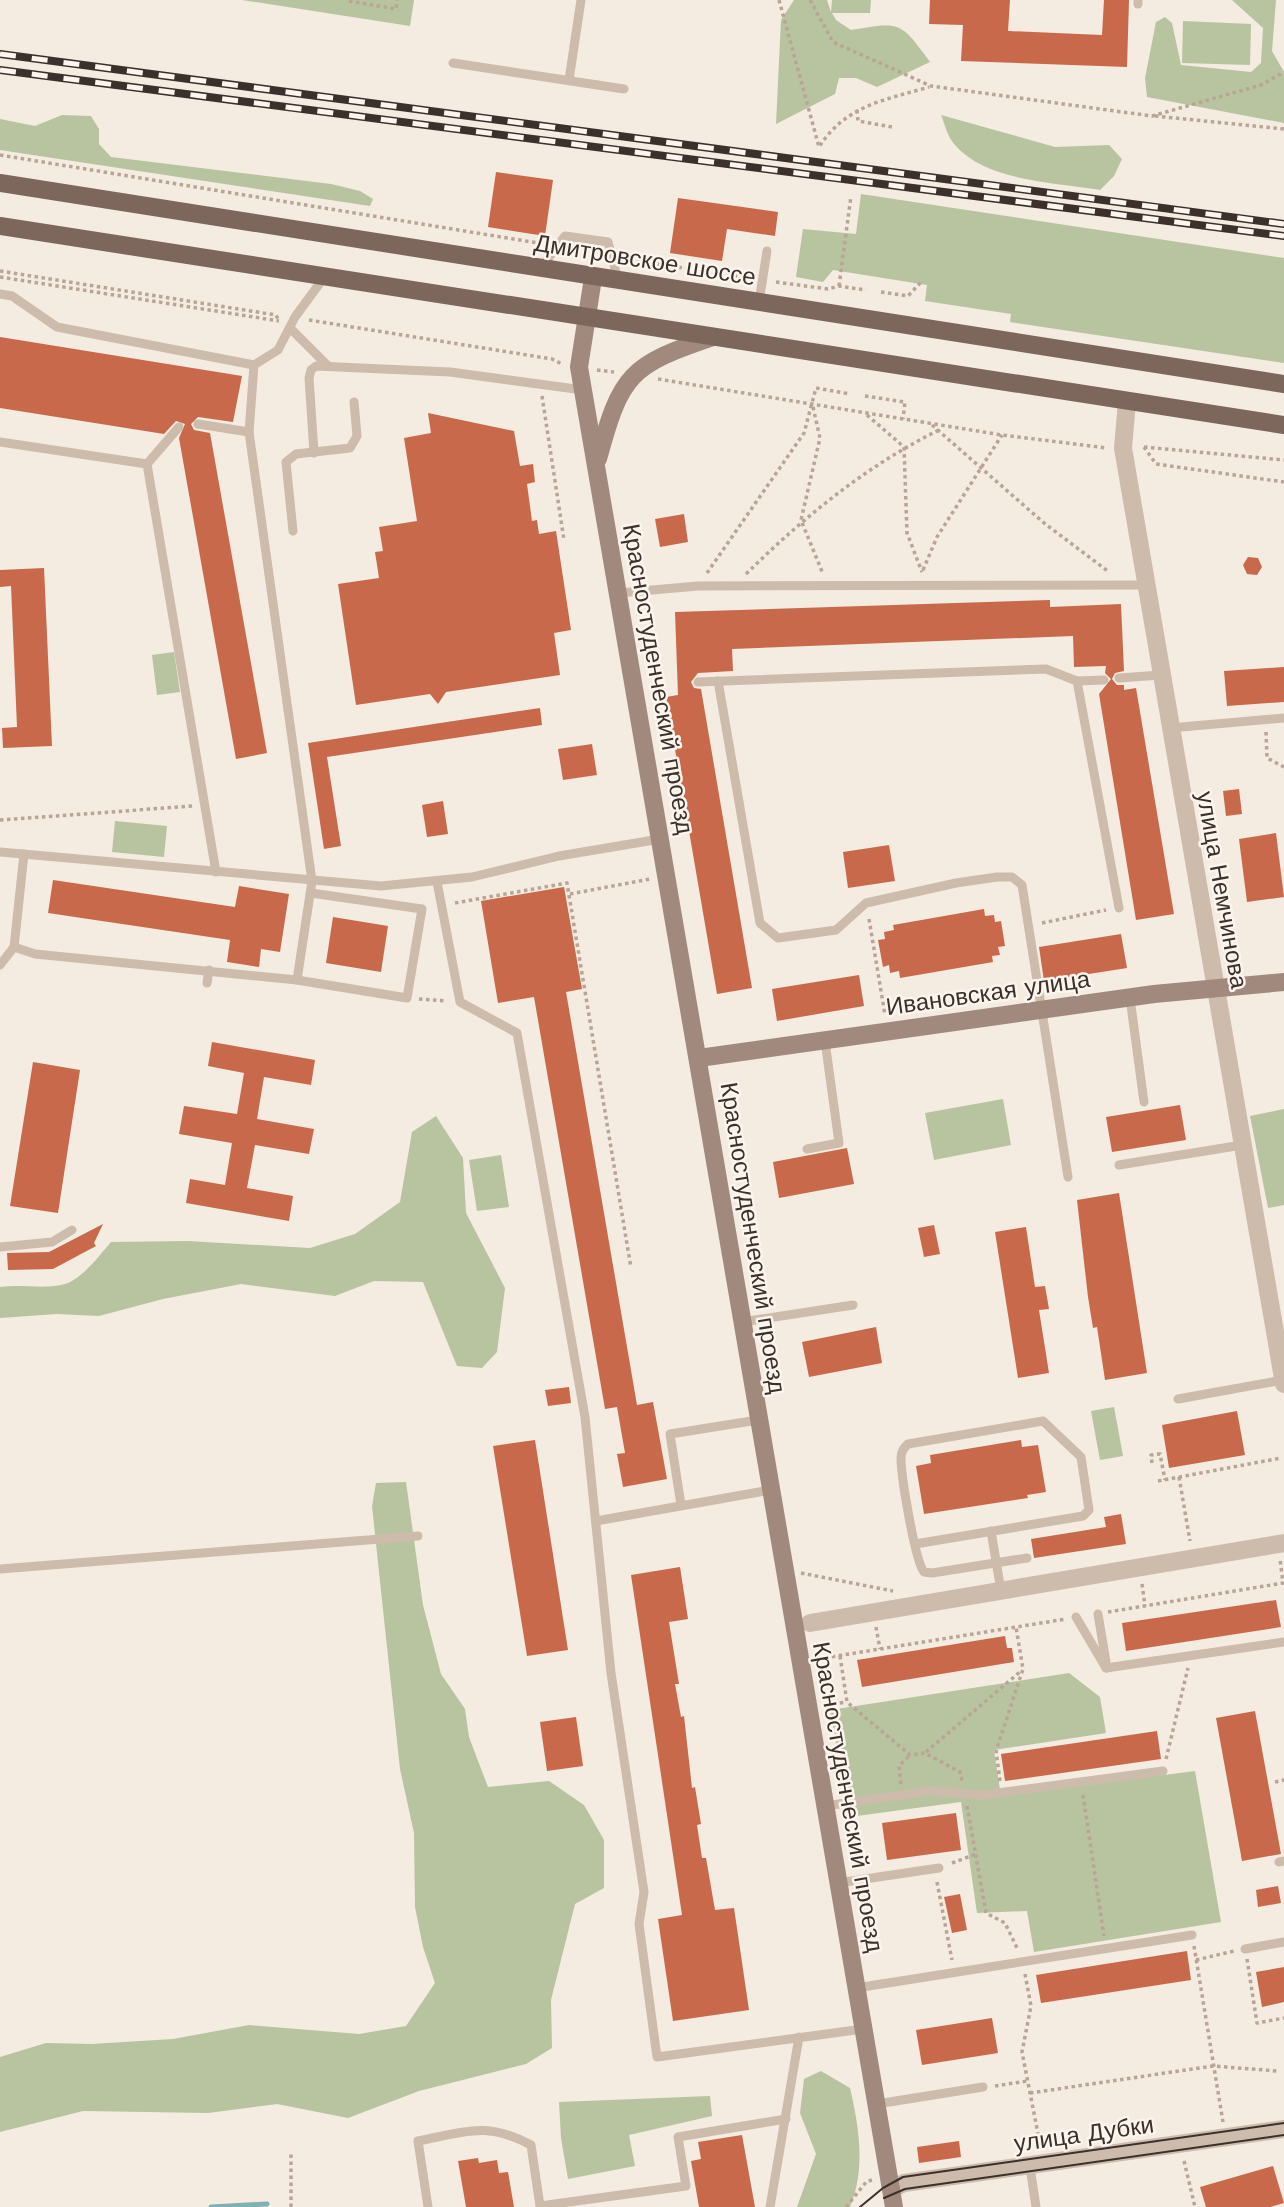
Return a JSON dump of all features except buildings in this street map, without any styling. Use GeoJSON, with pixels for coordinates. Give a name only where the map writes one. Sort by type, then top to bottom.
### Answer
{"type":"FeatureCollection","features":[{"type":"Feature","properties":{"kind":"main road","name":"Дмитровское шоссе"},"geometry":{"type":"LineString","coordinates":[[0,183],[593,278],[1284,384]]}},
{"type":"Feature","properties":{"kind":"main road"},"geometry":{"type":"LineString","coordinates":[[0,226],[1284,425]]}},
{"type":"Feature","properties":{"kind":"street","name":"Красностуденческий проезд"},"geometry":{"type":"LineString","coordinates":[[593,278],[579,367],[662,838],[770,1490],[802,1625],[825,1807],[894,2207]]}},
{"type":"Feature","properties":{"kind":"street"},"geometry":{"type":"LineString","coordinates":[[596,466],[619,392],[631,374],[660,355],[713,337]]}},
{"type":"Feature","properties":{"kind":"street","name":"улица Немчинова"},"geometry":{"type":"LineString","coordinates":[[1127,402],[1123,448],[1242,1145],[1277,1304],[1284,1382]]}},
{"type":"Feature","properties":{"kind":"street","name":"Ивановская улица"},"geometry":{"type":"LineString","coordinates":[[699,1058],[1041,1009],[1284,982]]}},
{"type":"Feature","properties":{"kind":"street"},"geometry":{"type":"LineString","coordinates":[[802,1625],[1284,1543]]}},
{"type":"Feature","properties":{"kind":"street","name":"улица Дубки"},"geometry":{"type":"LineString","coordinates":[[891,2183],[1030,2167],[1284,2129]]}},
{"type":"Feature","properties":{"kind":"lane"},"geometry":{"type":"LineString","coordinates":[[569,80],[581,0]]}},
{"type":"Feature","properties":{"kind":"lane"},"geometry":{"type":"LineString","coordinates":[[453,63],[624,89]]}},
{"type":"Feature","properties":{"kind":"lane"},"geometry":{"type":"LineString","coordinates":[[540,269],[565,236],[608,242],[618,281]]}},
{"type":"Feature","properties":{"kind":"lane"},"geometry":{"type":"LineString","coordinates":[[759,302],[767,251]]}},
{"type":"Feature","properties":{"kind":"lane"},"geometry":{"type":"LineString","coordinates":[[0,294],[12,296],[57,327],[254,365],[278,350],[325,276]]}},
{"type":"Feature","properties":{"kind":"lane"},"geometry":{"type":"LineString","coordinates":[[294,326],[328,366]]}},
{"type":"Feature","properties":{"kind":"lane"},"geometry":{"type":"LineString","coordinates":[[254,365],[249,432],[312,881],[297,980]]}},
{"type":"Feature","properties":{"kind":"lane"},"geometry":{"type":"LineString","coordinates":[[314,453],[309,373],[316,366],[450,372],[583,390]]}},
{"type":"Feature","properties":{"kind":"lane"},"geometry":{"type":"LineString","coordinates":[[293,531],[286,462],[292,456],[347,450],[354,445],[357,436],[354,402]]}},
{"type":"Feature","properties":{"kind":"lane"},"geometry":{"type":"LineString","coordinates":[[198,424],[249,432]]}},
{"type":"Feature","properties":{"kind":"lane"},"geometry":{"type":"LineString","coordinates":[[179,427],[148,464],[216,872]]}},
{"type":"Feature","properties":{"kind":"lane"},"geometry":{"type":"LineString","coordinates":[[0,442],[148,464]]}},
{"type":"Feature","properties":{"kind":"lane"},"geometry":{"type":"LineString","coordinates":[[618,593],[698,586],[1145,585]]}},
{"type":"Feature","properties":{"kind":"lane"},"geometry":{"type":"LineString","coordinates":[[698,682],[1046,668],[1077,681],[1104,680]]}},
{"type":"Feature","properties":{"kind":"lane"},"geometry":{"type":"LineString","coordinates":[[1119,678],[1161,676]]}},
{"type":"Feature","properties":{"kind":"lane"},"geometry":{"type":"LineString","coordinates":[[719,681],[760,923],[778,939],[836,930],[866,903],[956,883],[1012,877],[1022,885],[1068,1177]]}},
{"type":"Feature","properties":{"kind":"lane"},"geometry":{"type":"LineString","coordinates":[[1077,681],[1119,908]]}},
{"type":"Feature","properties":{"kind":"lane"},"geometry":{"type":"LineString","coordinates":[[1170,728],[1284,718]]}},
{"type":"Feature","properties":{"kind":"lane"},"geometry":{"type":"LineString","coordinates":[[0,852],[381,886],[437,882],[662,838]]}},
{"type":"Feature","properties":{"kind":"lane"},"geometry":{"type":"LineString","coordinates":[[0,965],[14,947],[24,854]]}},
{"type":"Feature","properties":{"kind":"lane"},"geometry":{"type":"LineString","coordinates":[[437,882],[460,1002],[517,1033],[585,1417],[611,1673],[644,1892],[639,1924],[657,2057],[863,2029]]}},
{"type":"Feature","properties":{"kind":"lane"},"geometry":{"type":"LineString","coordinates":[[14,947],[35,954],[297,980],[407,998],[422,909],[311,893]]}},
{"type":"Feature","properties":{"kind":"lane"},"geometry":{"type":"LineString","coordinates":[[207,983],[209,970]]}},
{"type":"Feature","properties":{"kind":"lane"},"geometry":{"type":"LineString","coordinates":[[1130,998],[1144,1102]]}},
{"type":"Feature","properties":{"kind":"lane"},"geometry":{"type":"LineString","coordinates":[[807,1149],[839,1143],[825,1041]]}},
{"type":"Feature","properties":{"kind":"lane"},"geometry":{"type":"LineString","coordinates":[[1119,1165],[1242,1145]]}},
{"type":"Feature","properties":{"kind":"lane"},"geometry":{"type":"LineString","coordinates":[[0,1247],[52,1242],[72,1230]]}},
{"type":"Feature","properties":{"kind":"lane"},"geometry":{"type":"LineString","coordinates":[[742,1322],[853,1305]]}},
{"type":"Feature","properties":{"kind":"lane"},"geometry":{"type":"LineString","coordinates":[[1178,1399],[1284,1382]]}},
{"type":"Feature","properties":{"kind":"lane"},"geometry":{"type":"LineString","coordinates":[[681,1505],[670,1434],[758,1420]]}},
{"type":"Feature","properties":{"kind":"lane"},"geometry":{"type":"LineString","coordinates":[[915,1544],[1083,1516],[1090,1510],[1081,1457],[1043,1422],[908,1444],[901,1457],[915,1544],[919,1565],[925,1572],[1027,1558]]}},
{"type":"Feature","properties":{"kind":"lane"},"geometry":{"type":"LineString","coordinates":[[596,1521],[770,1490]]}},
{"type":"Feature","properties":{"kind":"lane"},"geometry":{"type":"LineString","coordinates":[[991,1531],[1001,1591]]}},
{"type":"Feature","properties":{"kind":"lane"},"geometry":{"type":"LineString","coordinates":[[0,1569],[418,1536]]}},
{"type":"Feature","properties":{"kind":"lane"},"geometry":{"type":"LineString","coordinates":[[1098,1614],[1107,1668]]}},
{"type":"Feature","properties":{"kind":"lane"},"geometry":{"type":"LineString","coordinates":[[1076,1617],[1107,1668]]}},
{"type":"Feature","properties":{"kind":"lane"},"geometry":{"type":"LineString","coordinates":[[1107,1668],[1284,1642]]}},
{"type":"Feature","properties":{"kind":"lane"},"geometry":{"type":"LineString","coordinates":[[825,1807],[929,1791],[1002,1793],[1163,1771]]}},
{"type":"Feature","properties":{"kind":"lane"},"geometry":{"type":"LineString","coordinates":[[838,1883],[937,1868]]}},
{"type":"Feature","properties":{"kind":"lane"},"geometry":{"type":"LineString","coordinates":[[856,1988],[1192,1935]]}},
{"type":"Feature","properties":{"kind":"lane"},"geometry":{"type":"LineString","coordinates":[[1245,1949],[1284,1942]]}},
{"type":"Feature","properties":{"kind":"lane"},"geometry":{"type":"LineString","coordinates":[[770,2207],[799,2037]]}},
{"type":"Feature","properties":{"kind":"lane"},"geometry":{"type":"LineString","coordinates":[[877,2104],[983,2087]]}},
{"type":"Feature","properties":{"kind":"lane"},"geometry":{"type":"LineString","coordinates":[[428,2207],[418,2141],[485,2129],[510,2134],[531,2146],[540,2206],[686,2186],[678,2137],[786,2119]]}},
{"type":"Feature","properties":{"kind":"lane"},"geometry":{"type":"LineString","coordinates":[[1030,2167],[1036,2207]]}},
{"type":"Feature","properties":{"kind":"path"},"geometry":{"type":"LineString","coordinates":[[349,1],[396,9],[397,0]]}},
{"type":"Feature","properties":{"kind":"path"},"geometry":{"type":"LineString","coordinates":[[779,0],[819,147],[831,127],[856,110],[931,86]]}},
{"type":"Feature","properties":{"kind":"path"},"geometry":{"type":"LineString","coordinates":[[810,0],[833,42],[931,86],[1152,116],[1284,129]]}},
{"type":"Feature","properties":{"kind":"path"},"geometry":{"type":"LineString","coordinates":[[1152,116],[1261,85],[1284,72]]}},
{"type":"Feature","properties":{"kind":"path"},"geometry":{"type":"LineString","coordinates":[[856,110],[858,121],[892,127]]}},
{"type":"Feature","properties":{"kind":"path"},"geometry":{"type":"LineString","coordinates":[[0,155],[557,246]]}},
{"type":"Feature","properties":{"kind":"path"},"geometry":{"type":"LineString","coordinates":[[839,286],[851,196]]}},
{"type":"Feature","properties":{"kind":"path"},"geometry":{"type":"LineString","coordinates":[[612,258],[828,289],[839,286],[866,290]]}},
{"type":"Feature","properties":{"kind":"path"},"geometry":{"type":"LineString","coordinates":[[0,271],[276,315],[279,321],[0,277]]}},
{"type":"Feature","properties":{"kind":"path"},"geometry":{"type":"LineString","coordinates":[[881,292],[908,296],[922,281]]}},
{"type":"Feature","properties":{"kind":"path"},"geometry":{"type":"LineString","coordinates":[[294,326],[307,319],[552,359],[562,364]]}},
{"type":"Feature","properties":{"kind":"path"},"geometry":{"type":"LineString","coordinates":[[594,369],[619,373]]}},
{"type":"Feature","properties":{"kind":"path"},"geometry":{"type":"LineString","coordinates":[[647,377],[1002,435],[1112,448]]}},
{"type":"Feature","properties":{"kind":"path"},"geometry":{"type":"LineString","coordinates":[[540,383],[564,540]]}},
{"type":"Feature","properties":{"kind":"path"},"geometry":{"type":"LineString","coordinates":[[698,586],[804,433],[816,388],[850,394]]}},
{"type":"Feature","properties":{"kind":"path"},"geometry":{"type":"LineString","coordinates":[[865,396],[905,402],[903,419]]}},
{"type":"Feature","properties":{"kind":"path"},"geometry":{"type":"LineString","coordinates":[[813,405],[820,438],[801,520],[828,586]]}},
{"type":"Feature","properties":{"kind":"path"},"geometry":{"type":"LineString","coordinates":[[865,413],[904,447],[907,533],[922,572],[922,586]]}},
{"type":"Feature","properties":{"kind":"path"},"geometry":{"type":"LineString","coordinates":[[931,423],[1044,523],[1126,586]]}},
{"type":"Feature","properties":{"kind":"path"},"geometry":{"type":"LineString","coordinates":[[733,586],[801,520],[904,447],[939,430]]}},
{"type":"Feature","properties":{"kind":"path"},"geometry":{"type":"LineString","coordinates":[[922,572],[936,537],[1002,435]]}},
{"type":"Feature","properties":{"kind":"path"},"geometry":{"type":"LineString","coordinates":[[1284,460],[1144,447],[1156,464],[1284,482]]}},
{"type":"Feature","properties":{"kind":"path"},"geometry":{"type":"LineString","coordinates":[[1265,719],[1268,758],[1284,767]]}},
{"type":"Feature","properties":{"kind":"path"},"geometry":{"type":"LineString","coordinates":[[0,820],[205,805]]}},
{"type":"Feature","properties":{"kind":"path"},"geometry":{"type":"LineString","coordinates":[[570,894],[654,878]]}},
{"type":"Feature","properties":{"kind":"path"},"geometry":{"type":"LineString","coordinates":[[479,897],[567,883],[631,1268]]}},
{"type":"Feature","properties":{"kind":"path"},"geometry":{"type":"LineString","coordinates":[[866,903],[888,1032]]}},
{"type":"Feature","properties":{"kind":"path"},"geometry":{"type":"LineString","coordinates":[[1028,925],[1119,908]]}},
{"type":"Feature","properties":{"kind":"path"},"geometry":{"type":"LineString","coordinates":[[407,998],[460,1002]]}},
{"type":"Feature","properties":{"kind":"path"},"geometry":{"type":"LineString","coordinates":[[1152,1463],[1151,1455],[1160,1454],[1165,1480]]}},
{"type":"Feature","properties":{"kind":"path"},"geometry":{"type":"LineString","coordinates":[[1158,1481],[1281,1458]]}},
{"type":"Feature","properties":{"kind":"path"},"geometry":{"type":"LineString","coordinates":[[1179,1477],[1193,1559]]}},
{"type":"Feature","properties":{"kind":"path"},"geometry":{"type":"LineString","coordinates":[[1139,1568],[1145,1606]]}},
{"type":"Feature","properties":{"kind":"path"},"geometry":{"type":"LineString","coordinates":[[802,1573],[893,1590],[910,1606]]}},
{"type":"Feature","properties":{"kind":"path"},"geometry":{"type":"LineString","coordinates":[[1002,1793],[996,1751],[1023,1669],[1016,1627]]}},
{"type":"Feature","properties":{"kind":"path"},"geometry":{"type":"LineString","coordinates":[[1163,1771],[1191,1655]]}},
{"type":"Feature","properties":{"kind":"path"},"geometry":{"type":"LineString","coordinates":[[840,1656],[848,1702],[910,1755]]}},
{"type":"Feature","properties":{"kind":"path"},"geometry":{"type":"LineString","coordinates":[[902,1796],[900,1766],[910,1755],[925,1753],[1023,1669]]}},
{"type":"Feature","properties":{"kind":"path"},"geometry":{"type":"LineString","coordinates":[[824,1705],[848,1702]]}},
{"type":"Feature","properties":{"kind":"path"},"geometry":{"type":"LineString","coordinates":[[925,1753],[960,1772],[965,1794]]}},
{"type":"Feature","properties":{"kind":"path"},"geometry":{"type":"LineString","coordinates":[[1275,1782],[1284,1780]]}},
{"type":"Feature","properties":{"kind":"path"},"geometry":{"type":"LineString","coordinates":[[1081,1782],[1106,1949]]}},
{"type":"Feature","properties":{"kind":"path"},"geometry":{"type":"LineString","coordinates":[[954,1973],[937,1868],[976,1853]]}},
{"type":"Feature","properties":{"kind":"path"},"geometry":{"type":"LineString","coordinates":[[1192,1935],[1225,2138]]}},
{"type":"Feature","properties":{"kind":"path"},"geometry":{"type":"LineString","coordinates":[[1196,1960],[1245,1949],[1257,2023],[1284,2018]]}},
{"type":"Feature","properties":{"kind":"path"},"geometry":{"type":"LineString","coordinates":[[1030,2093],[1213,2066],[1277,2071]]}},
{"type":"Feature","properties":{"kind":"path"},"geometry":{"type":"LineString","coordinates":[[983,2087],[1027,2081]]}},
{"type":"Feature","properties":{"kind":"path"},"geometry":{"type":"LineString","coordinates":[[1180,2144],[1195,2207]]}},
{"type":"Feature","properties":{"kind":"path"},"geometry":{"type":"LineString","coordinates":[[291,2153],[291,2207]]}},
{"type":"Feature","properties":{"kind":"path"},"geometry":{"type":"LineString","coordinates":[[846,2207],[867,2181],[891,2183]]}},
{"type":"Feature","properties":{"kind":"green space"},"geometry":{"type":"Polygon","coordinates":[[[242,0],[414,0],[410,26],[242,0]]]}},
{"type":"Feature","properties":{"kind":"green space"},"geometry":{"type":"Polygon","coordinates":[[[794,0],[827,0],[831,12],[832,0],[871,0],[870,13],[832,13],[836,20],[851,30],[880,26],[898,28],[912,39],[930,62],[877,87],[856,78],[839,78],[835,94],[776,124],[781,20],[794,0]]]}},
{"type":"Feature","properties":{"kind":"green space"},"geometry":{"type":"Polygon","coordinates":[[[1232,0],[1276,0],[1272,51],[1284,72],[1284,123],[1147,97],[1145,78],[1156,22],[1165,17],[1172,23],[1181,65],[1251,72],[1261,63],[1263,28],[1232,0]]]}},
{"type":"Feature","properties":{"kind":"green space"},"geometry":{"type":"Polygon","coordinates":[[[1183,21],[1251,24],[1250,65],[1182,63],[1183,21]]]}},
{"type":"Feature","properties":{"kind":"green space"},"geometry":{"type":"Polygon","coordinates":[[[62,115],[91,116],[99,129],[99,144],[111,157],[331,184],[360,191],[373,199],[370,206],[0,150],[0,119],[35,126],[62,115]]]}},
{"type":"Feature","properties":{"kind":"green space"},"geometry":{"type":"Polygon","coordinates":[[[941,115],[1055,147],[1109,145],[1122,159],[1114,176],[1100,190],[1023,178],[985,167],[969,157],[953,142],[941,115]]]}},
{"type":"Feature","properties":{"kind":"green space"},"geometry":{"type":"Polygon","coordinates":[[[861,194],[1284,258],[1284,363],[1010,322],[1011,314],[925,301],[927,285],[833,270],[823,282],[796,277],[803,229],[856,234],[861,194]]]}},
{"type":"Feature","properties":{"kind":"green space"},"geometry":{"type":"Polygon","coordinates":[[[174,652],[180,692],[157,695],[152,655],[174,652]]]}},
{"type":"Feature","properties":{"kind":"green space"},"geometry":{"type":"Polygon","coordinates":[[[115,821],[167,826],[164,857],[112,852],[115,821]]]}},
{"type":"Feature","properties":{"kind":"green space"},"geometry":{"type":"Polygon","coordinates":[[[1003,1099],[1011,1145],[934,1160],[925,1113],[1003,1099]]]}},
{"type":"Feature","properties":{"kind":"green space"},"geometry":{"type":"Polygon","coordinates":[[[1284,1109],[1284,1205],[1268,1208],[1250,1116],[1284,1109]]]}},
{"type":"Feature","properties":{"kind":"green space"},"geometry":{"type":"Polygon","coordinates":[[[436,1116],[463,1158],[466,1213],[505,1288],[497,1352],[482,1368],[457,1366],[423,1282],[374,1281],[335,1296],[241,1284],[163,1299],[99,1316],[57,1314],[0,1318],[0,1287],[46,1287],[68,1283],[89,1268],[111,1242],[188,1241],[310,1248],[355,1234],[400,1202],[412,1132],[436,1116]]]}},
{"type":"Feature","properties":{"kind":"green space"},"geometry":{"type":"Polygon","coordinates":[[[501,1155],[509,1207],[477,1211],[469,1160],[501,1155]]]}},
{"type":"Feature","properties":{"kind":"green space"},"geometry":{"type":"Polygon","coordinates":[[[1114,1407],[1123,1456],[1100,1460],[1091,1411],[1114,1407]]]}},
{"type":"Feature","properties":{"kind":"green space"},"geometry":{"type":"Polygon","coordinates":[[[406,1482],[423,1605],[441,1674],[465,1709],[469,1737],[488,1787],[549,1781],[584,1805],[604,1840],[604,1888],[575,1904],[551,2000],[552,2048],[526,2064],[419,2091],[348,2118],[277,2104],[208,2113],[83,2111],[0,2132],[0,2057],[46,2043],[92,2044],[173,2039],[249,2025],[359,2034],[406,2026],[435,1983],[423,1947],[415,1907],[414,1833],[400,1769],[372,1506],[376,1483],[406,1482]]]}},
{"type":"Feature","properties":{"kind":"green space"},"geometry":{"type":"Polygon","coordinates":[[[1069,1673],[1100,1697],[1106,1733],[994,1750],[1001,1796],[1195,1771],[1221,1922],[1034,1952],[1027,1911],[977,1913],[961,1802],[849,1817],[830,1710],[1069,1673]]]}},
{"type":"Feature","properties":{"kind":"green space"},"geometry":{"type":"Polygon","coordinates":[[[821,2071],[850,2088],[858,2133],[859,2163],[850,2207],[797,2207],[816,2154],[800,2113],[804,2079],[821,2071]]]}},
{"type":"Feature","properties":{"kind":"green space"},"geometry":{"type":"Polygon","coordinates":[[[710,2096],[712,2116],[629,2135],[635,2166],[568,2179],[561,2138],[559,2102],[710,2096]]]}},
{"type":"Feature","properties":{"kind":"waterway"},"geometry":{"type":"LineString","coordinates":[[211,2207],[267,2204]]}},
{"type":"Feature","properties":{"kind":"tram line"},"geometry":{"type":"LineString","coordinates":[[860,2207],[883,2188],[903,2177],[1284,2123]]}},
{"type":"Feature","properties":{"kind":"tram line"},"geometry":{"type":"LineString","coordinates":[[884,2198],[905,2189],[1284,2135]]}},
{"type":"Feature","properties":{"kind":"railway"},"geometry":{"type":"LineString","coordinates":[[0,54],[1284,224]]}},
{"type":"Feature","properties":{"kind":"railway"},"geometry":{"type":"LineString","coordinates":[[0,70],[1284,236]]}}]}
